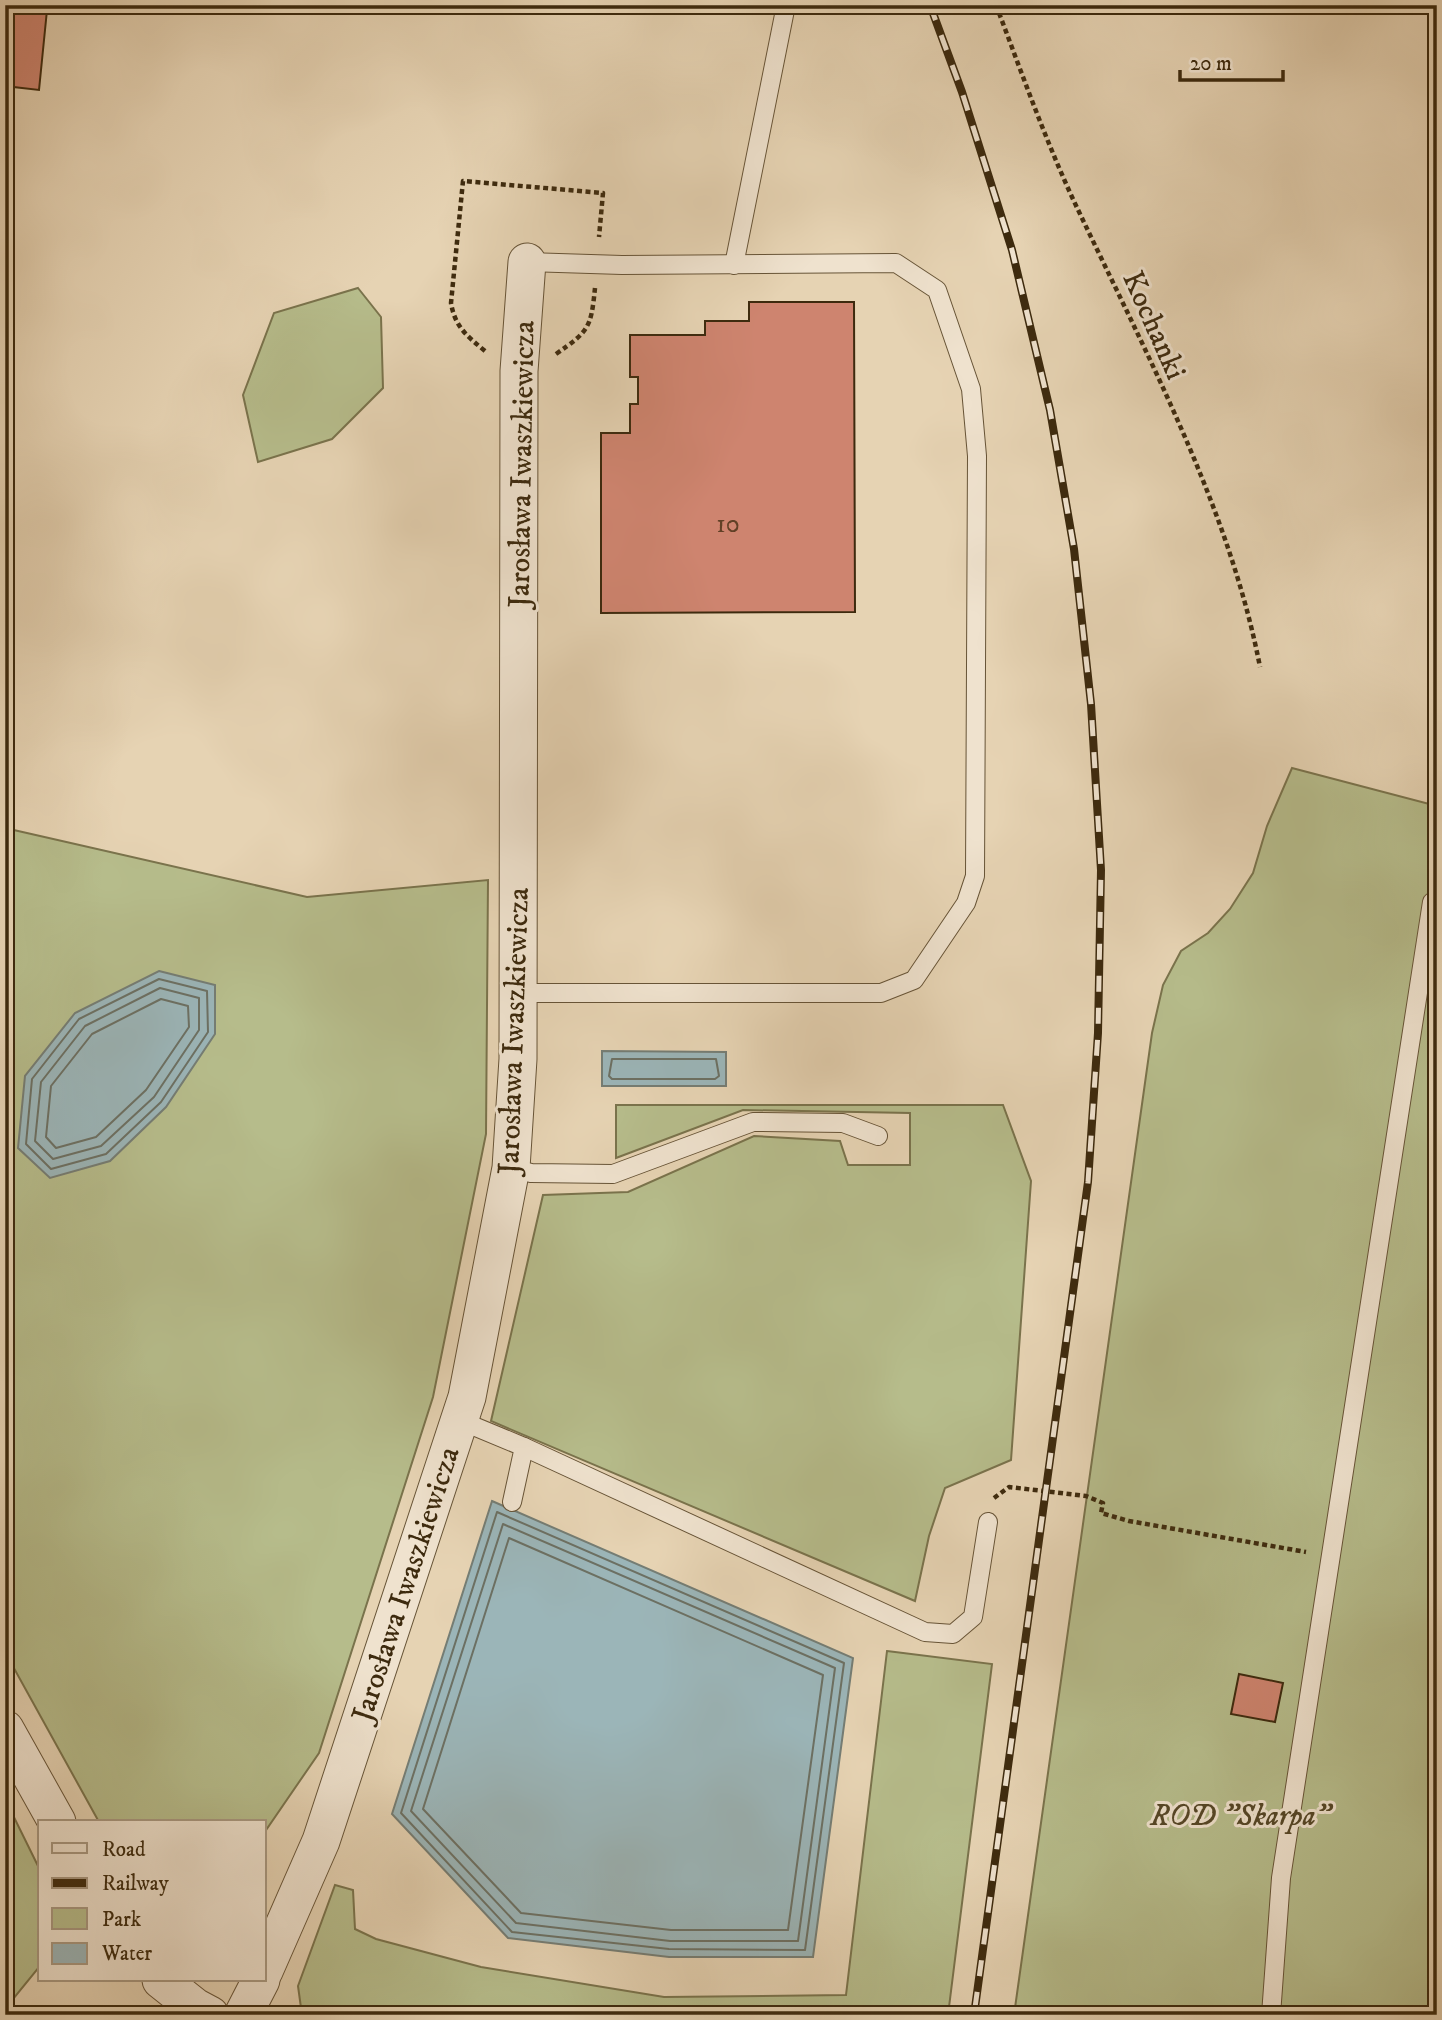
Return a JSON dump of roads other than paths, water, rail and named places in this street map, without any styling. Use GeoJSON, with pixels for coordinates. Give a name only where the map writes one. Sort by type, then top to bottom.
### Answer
{"type":"FeatureCollection","features":[{"type":"Feature","properties":{"kind":"street","name":"Jarosława Iwaszkiewicza"},"geometry":{"type":"LineString","coordinates":[[266,1965],[321,1841],[460,1420],[467,1397],[511,1168],[518,1059],[519,371],[527,262]]}},
{"type":"Feature","properties":{"kind":"street"},"geometry":{"type":"LineString","coordinates":[[5,1729],[56,1820]]}},
{"type":"Feature","properties":{"kind":"street"},"geometry":{"type":"LineString","coordinates":[[164,1982],[195,2007],[210,2015]]}},
{"type":"Feature","properties":{"kind":"street"},"geometry":{"type":"LineString","coordinates":[[243,2015],[260,1982]]}},
{"type":"Feature","properties":{"kind":"lane"},"geometry":{"type":"LineString","coordinates":[[734,265],[786,5]]}},
{"type":"Feature","properties":{"kind":"lane"},"geometry":{"type":"LineString","coordinates":[[518,993],[881,993],[914,980],[966,903],[975,876],[977,456],[971,390],[937,290],[896,263],[734,265],[527,262]]}},
{"type":"Feature","properties":{"kind":"lane"},"geometry":{"type":"LineString","coordinates":[[1271,2015],[1281,1878],[1432,902]]}},
{"type":"Feature","properties":{"kind":"lane"},"geometry":{"type":"LineString","coordinates":[[511,1168],[531,1173],[613,1174],[753,1122],[843,1123],[878,1136]]}},
{"type":"Feature","properties":{"kind":"lane"},"geometry":{"type":"LineString","coordinates":[[460,1420],[925,1632],[953,1634],[974,1617],[988,1522]]}},
{"type":"Feature","properties":{"kind":"lane"},"geometry":{"type":"LineString","coordinates":[[512,1502],[524,1447]]}},
{"type":"Feature","properties":{"kind":"water"},"geometry":{"type":"Polygon","coordinates":[[[159,971],[215,985],[215,1034],[166,1107],[110,1161],[50,1178],[18,1148],[25,1076],[75,1013],[159,971]]]}},
{"type":"Feature","properties":{"kind":"water"},"geometry":{"type":"Polygon","coordinates":[[[602,1051],[726,1052],[726,1086],[602,1086],[602,1051]]]}},
{"type":"Feature","properties":{"kind":"water"},"geometry":{"type":"Polygon","coordinates":[[[492,1501],[853,1658],[813,1957],[669,1957],[508,1938],[392,1814],[492,1501]]]}},
{"type":"Feature","properties":{"kind":"railway"},"geometry":{"type":"LineString","coordinates":[[930,5],[962,92],[1012,250],[1050,410],[1074,549],[1091,704],[1101,870],[1098,1033],[1088,1182],[974,2015]]}},
{"type":"Feature","properties":{"kind":"park label","name":"ROD \"Skarpa\""},"geometry":{"type":"Point","coordinates":[1240,1815]}}]}
